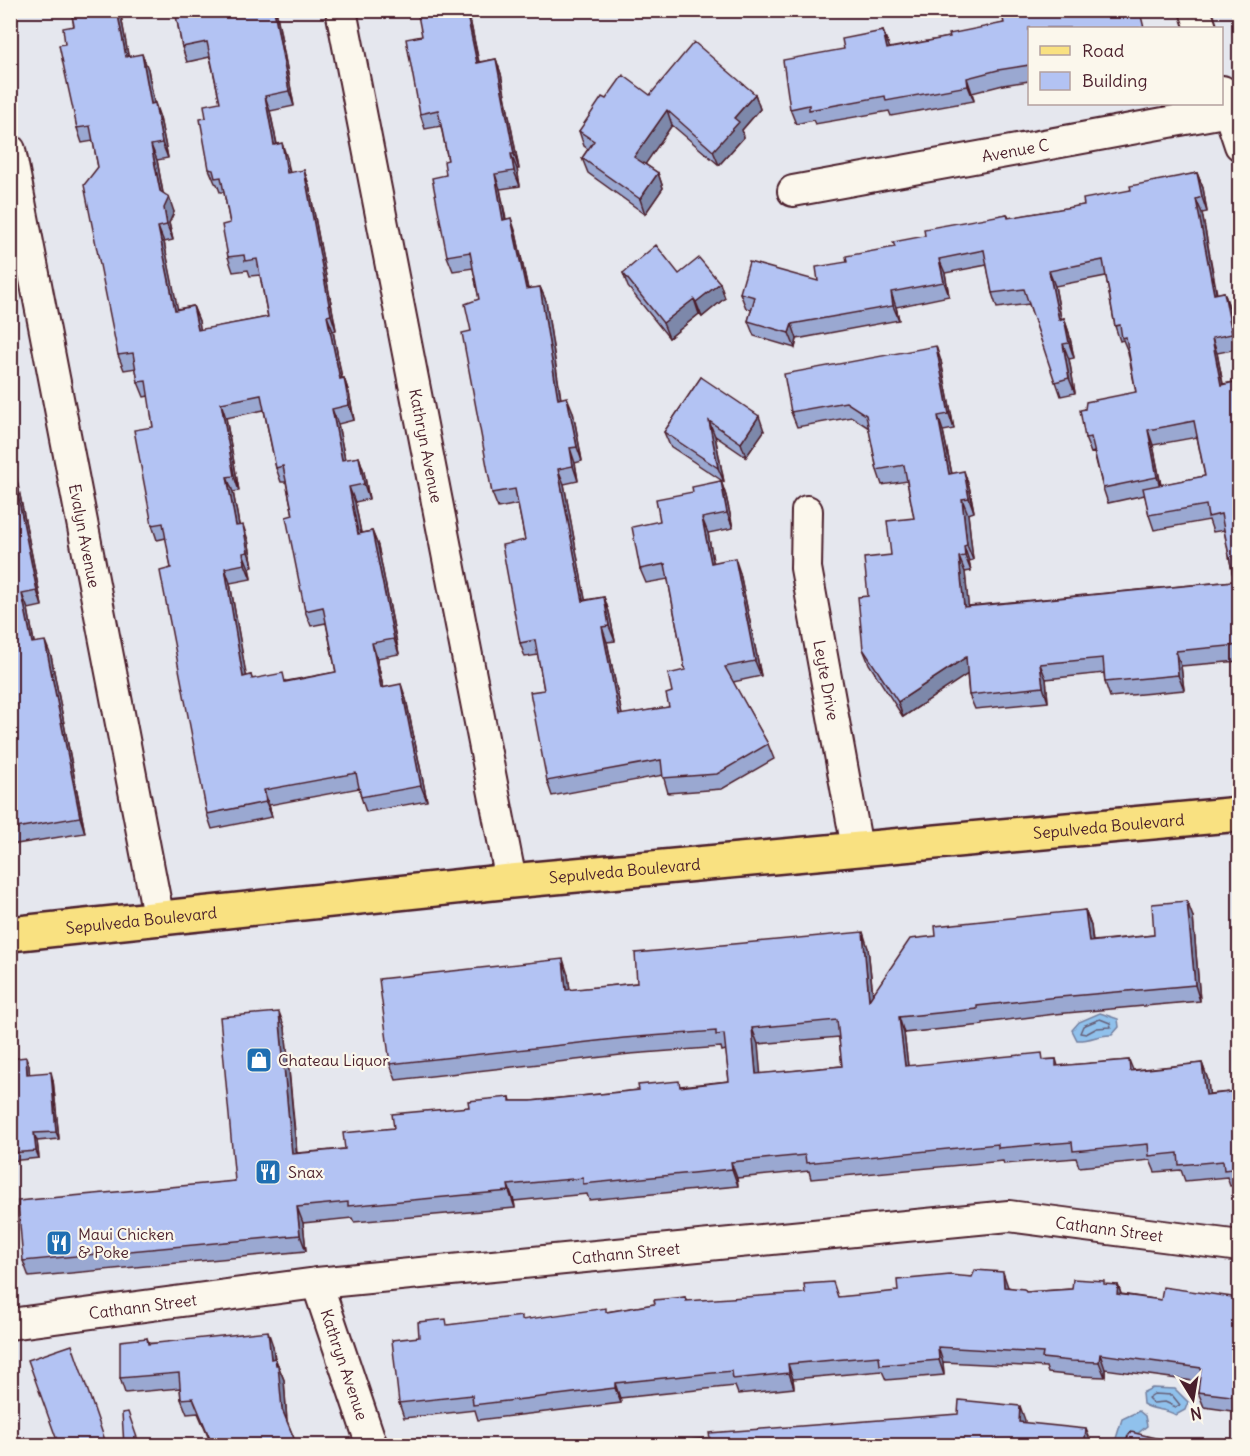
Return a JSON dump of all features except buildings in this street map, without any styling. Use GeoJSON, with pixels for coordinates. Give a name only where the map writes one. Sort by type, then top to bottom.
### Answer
{"type":"FeatureCollection","features":[{"type":"Feature","properties":{"kind":"main road","name":"Sepulveda Boulevard"},"geometry":{"type":"LineString","coordinates":[[10,934],[511,881],[1239,814]]}},
{"type":"Feature","properties":{"kind":"street","name":"Kathryn Avenue"},"geometry":{"type":"LineString","coordinates":[[341,10],[511,881]]}},
{"type":"Feature","properties":{"kind":"street"},"geometry":{"type":"LineString","coordinates":[[1195,10],[1201,27]]}},
{"type":"Feature","properties":{"kind":"street"},"geometry":{"type":"LineString","coordinates":[[1230,104],[1239,144]]}},
{"type":"Feature","properties":{"kind":"street","name":"Avenue C"},"geometry":{"type":"LineString","coordinates":[[793,191],[1230,104]]}},
{"type":"Feature","properties":{"kind":"street","name":"Evalyn Avenue"},"geometry":{"type":"LineString","coordinates":[[10,150],[159,920]]}},
{"type":"Feature","properties":{"kind":"street","name":"Leyte Drive"},"geometry":{"type":"LineString","coordinates":[[807,510],[806,568],[857,848]]}},
{"type":"Feature","properties":{"kind":"street","name":"Cathann Street"},"geometry":{"type":"LineString","coordinates":[[10,1324],[317,1282],[1009,1216],[1239,1246]]}},
{"type":"Feature","properties":{"kind":"street","name":"Kathryn Avenue"},"geometry":{"type":"LineString","coordinates":[[317,1282],[372,1446]]}},
{"type":"Feature","properties":{"kind":"water"},"geometry":{"type":"Polygon","coordinates":[[[1100,1013],[1118,1019],[1119,1027],[1112,1035],[1077,1040],[1072,1030],[1079,1022],[1100,1013]]]}},
{"type":"Feature","properties":{"kind":"water"},"geometry":{"type":"Polygon","coordinates":[[[1152,1388],[1175,1389],[1188,1402],[1185,1410],[1176,1415],[1143,1404],[1142,1393],[1152,1388]]]}},
{"type":"Feature","properties":{"kind":"water"},"geometry":{"type":"Polygon","coordinates":[[[1139,1411],[1145,1416],[1147,1426],[1136,1435],[1134,1445],[1114,1445],[1122,1419],[1139,1411]]]}},
{"type":"Feature","properties":{"kind":"place","name":"Chateau Liquor"},"geometry":{"type":"Point","coordinates":[259,1060]}},
{"type":"Feature","properties":{"kind":"place","name":"Snax"},"geometry":{"type":"Point","coordinates":[268,1172]}},
{"type":"Feature","properties":{"kind":"place","name":"Maui Chicken & Poke"},"geometry":{"type":"Point","coordinates":[59,1243]}}]}
